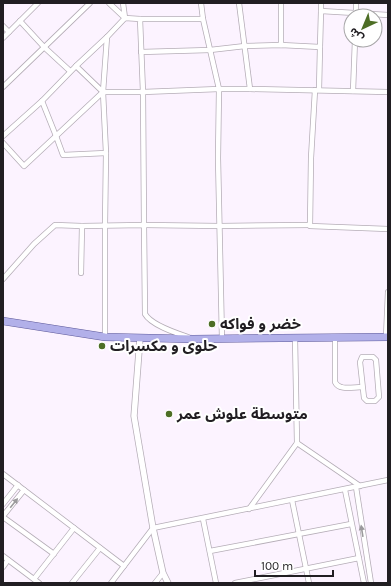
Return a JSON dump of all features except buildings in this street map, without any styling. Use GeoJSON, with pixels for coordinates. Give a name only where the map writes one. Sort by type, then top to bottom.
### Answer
{"type":"FeatureCollection","features":[{"type":"Feature","properties":{"kind":"main road"},"geometry":{"type":"LineString","coordinates":[[3,321],[105,337],[193,339],[387,337]]}},
{"type":"Feature","properties":{"kind":"street"},"geometry":{"type":"LineString","coordinates":[[3,87],[90,3]]}},
{"type":"Feature","properties":{"kind":"street"},"geometry":{"type":"LineString","coordinates":[[109,3],[125,18],[140,20],[203,19]]}},
{"type":"Feature","properties":{"kind":"street"},"geometry":{"type":"LineString","coordinates":[[123,3],[125,18]]}},
{"type":"Feature","properties":{"kind":"street"},"geometry":{"type":"LineString","coordinates":[[201,3],[203,19],[219,89],[222,339]]}},
{"type":"Feature","properties":{"kind":"street"},"geometry":{"type":"LineString","coordinates":[[239,3],[250,89]]}},
{"type":"Feature","properties":{"kind":"street"},"geometry":{"type":"LineString","coordinates":[[281,45],[282,3]]}},
{"type":"Feature","properties":{"kind":"street"},"geometry":{"type":"LineString","coordinates":[[310,225],[311,158],[320,47],[321,3]]}},
{"type":"Feature","properties":{"kind":"street"},"geometry":{"type":"LineString","coordinates":[[3,38],[36,4]]}},
{"type":"Feature","properties":{"kind":"street"},"geometry":{"type":"LineString","coordinates":[[321,11],[343,13]]}},
{"type":"Feature","properties":{"kind":"street"},"geometry":{"type":"LineString","coordinates":[[3,136],[42,101],[70,71],[125,18]]}},
{"type":"Feature","properties":{"kind":"street"},"geometry":{"type":"LineString","coordinates":[[140,20],[144,225],[144,314],[148,319],[168,330],[193,339]]}},
{"type":"Feature","properties":{"kind":"street"},"geometry":{"type":"LineString","coordinates":[[20,21],[44,47],[70,71]]}},
{"type":"Feature","properties":{"kind":"street"},"geometry":{"type":"LineString","coordinates":[[3,26],[9,32]]}},
{"type":"Feature","properties":{"kind":"street"},"geometry":{"type":"LineString","coordinates":[[105,337],[106,153],[103,92],[107,37]]}},
{"type":"Feature","properties":{"kind":"street"},"geometry":{"type":"LineString","coordinates":[[141,52],[210,50],[245,46],[281,45],[320,47]]}},
{"type":"Feature","properties":{"kind":"street"},"geometry":{"type":"LineString","coordinates":[[353,91],[355,48]]}},
{"type":"Feature","properties":{"kind":"street"},"geometry":{"type":"LineString","coordinates":[[76,66],[103,92]]}},
{"type":"Feature","properties":{"kind":"street"},"geometry":{"type":"LineString","coordinates":[[3,143],[24,166],[103,92],[250,89],[388,92]]}},
{"type":"Feature","properties":{"kind":"street"},"geometry":{"type":"LineString","coordinates":[[42,101],[63,155],[106,153]]}},
{"type":"Feature","properties":{"kind":"street"},"geometry":{"type":"LineString","coordinates":[[3,279],[34,244],[55,225],[310,225],[388,229]]}},
{"type":"Feature","properties":{"kind":"street"},"geometry":{"type":"LineString","coordinates":[[81,273],[82,226]]}},
{"type":"Feature","properties":{"kind":"street"},"geometry":{"type":"LineString","coordinates":[[387,337],[388,292]]}},
{"type":"Feature","properties":{"kind":"street"},"geometry":{"type":"LineString","coordinates":[[140,338],[134,416],[163,573],[168,583]]}},
{"type":"Feature","properties":{"kind":"street"},"geometry":{"type":"LineString","coordinates":[[249,509],[297,443],[295,338]]}},
{"type":"Feature","properties":{"kind":"street"},"geometry":{"type":"LineString","coordinates":[[335,338],[336,386],[341,388],[362,387]]}},
{"type":"Feature","properties":{"kind":"street"},"geometry":{"type":"LineString","coordinates":[[362,357],[373,357],[377,363],[378,399],[367,402],[365,400],[362,387],[360,360],[362,357]]}},
{"type":"Feature","properties":{"kind":"street"},"geometry":{"type":"LineString","coordinates":[[297,443],[358,487],[371,583]]}},
{"type":"Feature","properties":{"kind":"street"},"geometry":{"type":"LineString","coordinates":[[3,474],[124,566]]}},
{"type":"Feature","properties":{"kind":"street"},"geometry":{"type":"LineString","coordinates":[[111,583],[154,528],[388,480]]}},
{"type":"Feature","properties":{"kind":"street"},"geometry":{"type":"LineString","coordinates":[[3,504],[18,485]]}},
{"type":"Feature","properties":{"kind":"street"},"geometry":{"type":"LineString","coordinates":[[24,490],[3,516],[54,554]]}},
{"type":"Feature","properties":{"kind":"street"},"geometry":{"type":"LineString","coordinates":[[345,490],[364,583]]}},
{"type":"Feature","properties":{"kind":"street"},"geometry":{"type":"LineString","coordinates":[[292,500],[300,533],[309,583]]}},
{"type":"Feature","properties":{"kind":"street"},"geometry":{"type":"LineString","coordinates":[[203,518],[216,583]]}},
{"type":"Feature","properties":{"kind":"street"},"geometry":{"type":"LineString","coordinates":[[210,551],[351,524]]}},
{"type":"Feature","properties":{"kind":"street"},"geometry":{"type":"LineString","coordinates":[[34,579],[74,528]]}},
{"type":"Feature","properties":{"kind":"street"},"geometry":{"type":"LineString","coordinates":[[72,583],[100,548]]}},
{"type":"Feature","properties":{"kind":"street"},"geometry":{"type":"LineString","coordinates":[[3,556],[39,583]]}},
{"type":"Feature","properties":{"kind":"street"},"geometry":{"type":"LineString","coordinates":[[235,583],[306,567],[359,558]]}},
{"type":"Feature","properties":{"kind":"street"},"geometry":{"type":"LineString","coordinates":[[3,567],[8,560]]}},
{"type":"Feature","properties":{"kind":"street"},"geometry":{"type":"LineString","coordinates":[[155,583],[163,573]]}},
{"type":"Feature","properties":{"kind":"place","name":"خضر و فواكه"},"geometry":{"type":"Point","coordinates":[212,324]}},
{"type":"Feature","properties":{"kind":"place","name":"حلوى و مكسرات"},"geometry":{"type":"Point","coordinates":[102,346]}},
{"type":"Feature","properties":{"kind":"place","name":"متوسطة علوش عمر"},"geometry":{"type":"Point","coordinates":[169,414]}}]}
